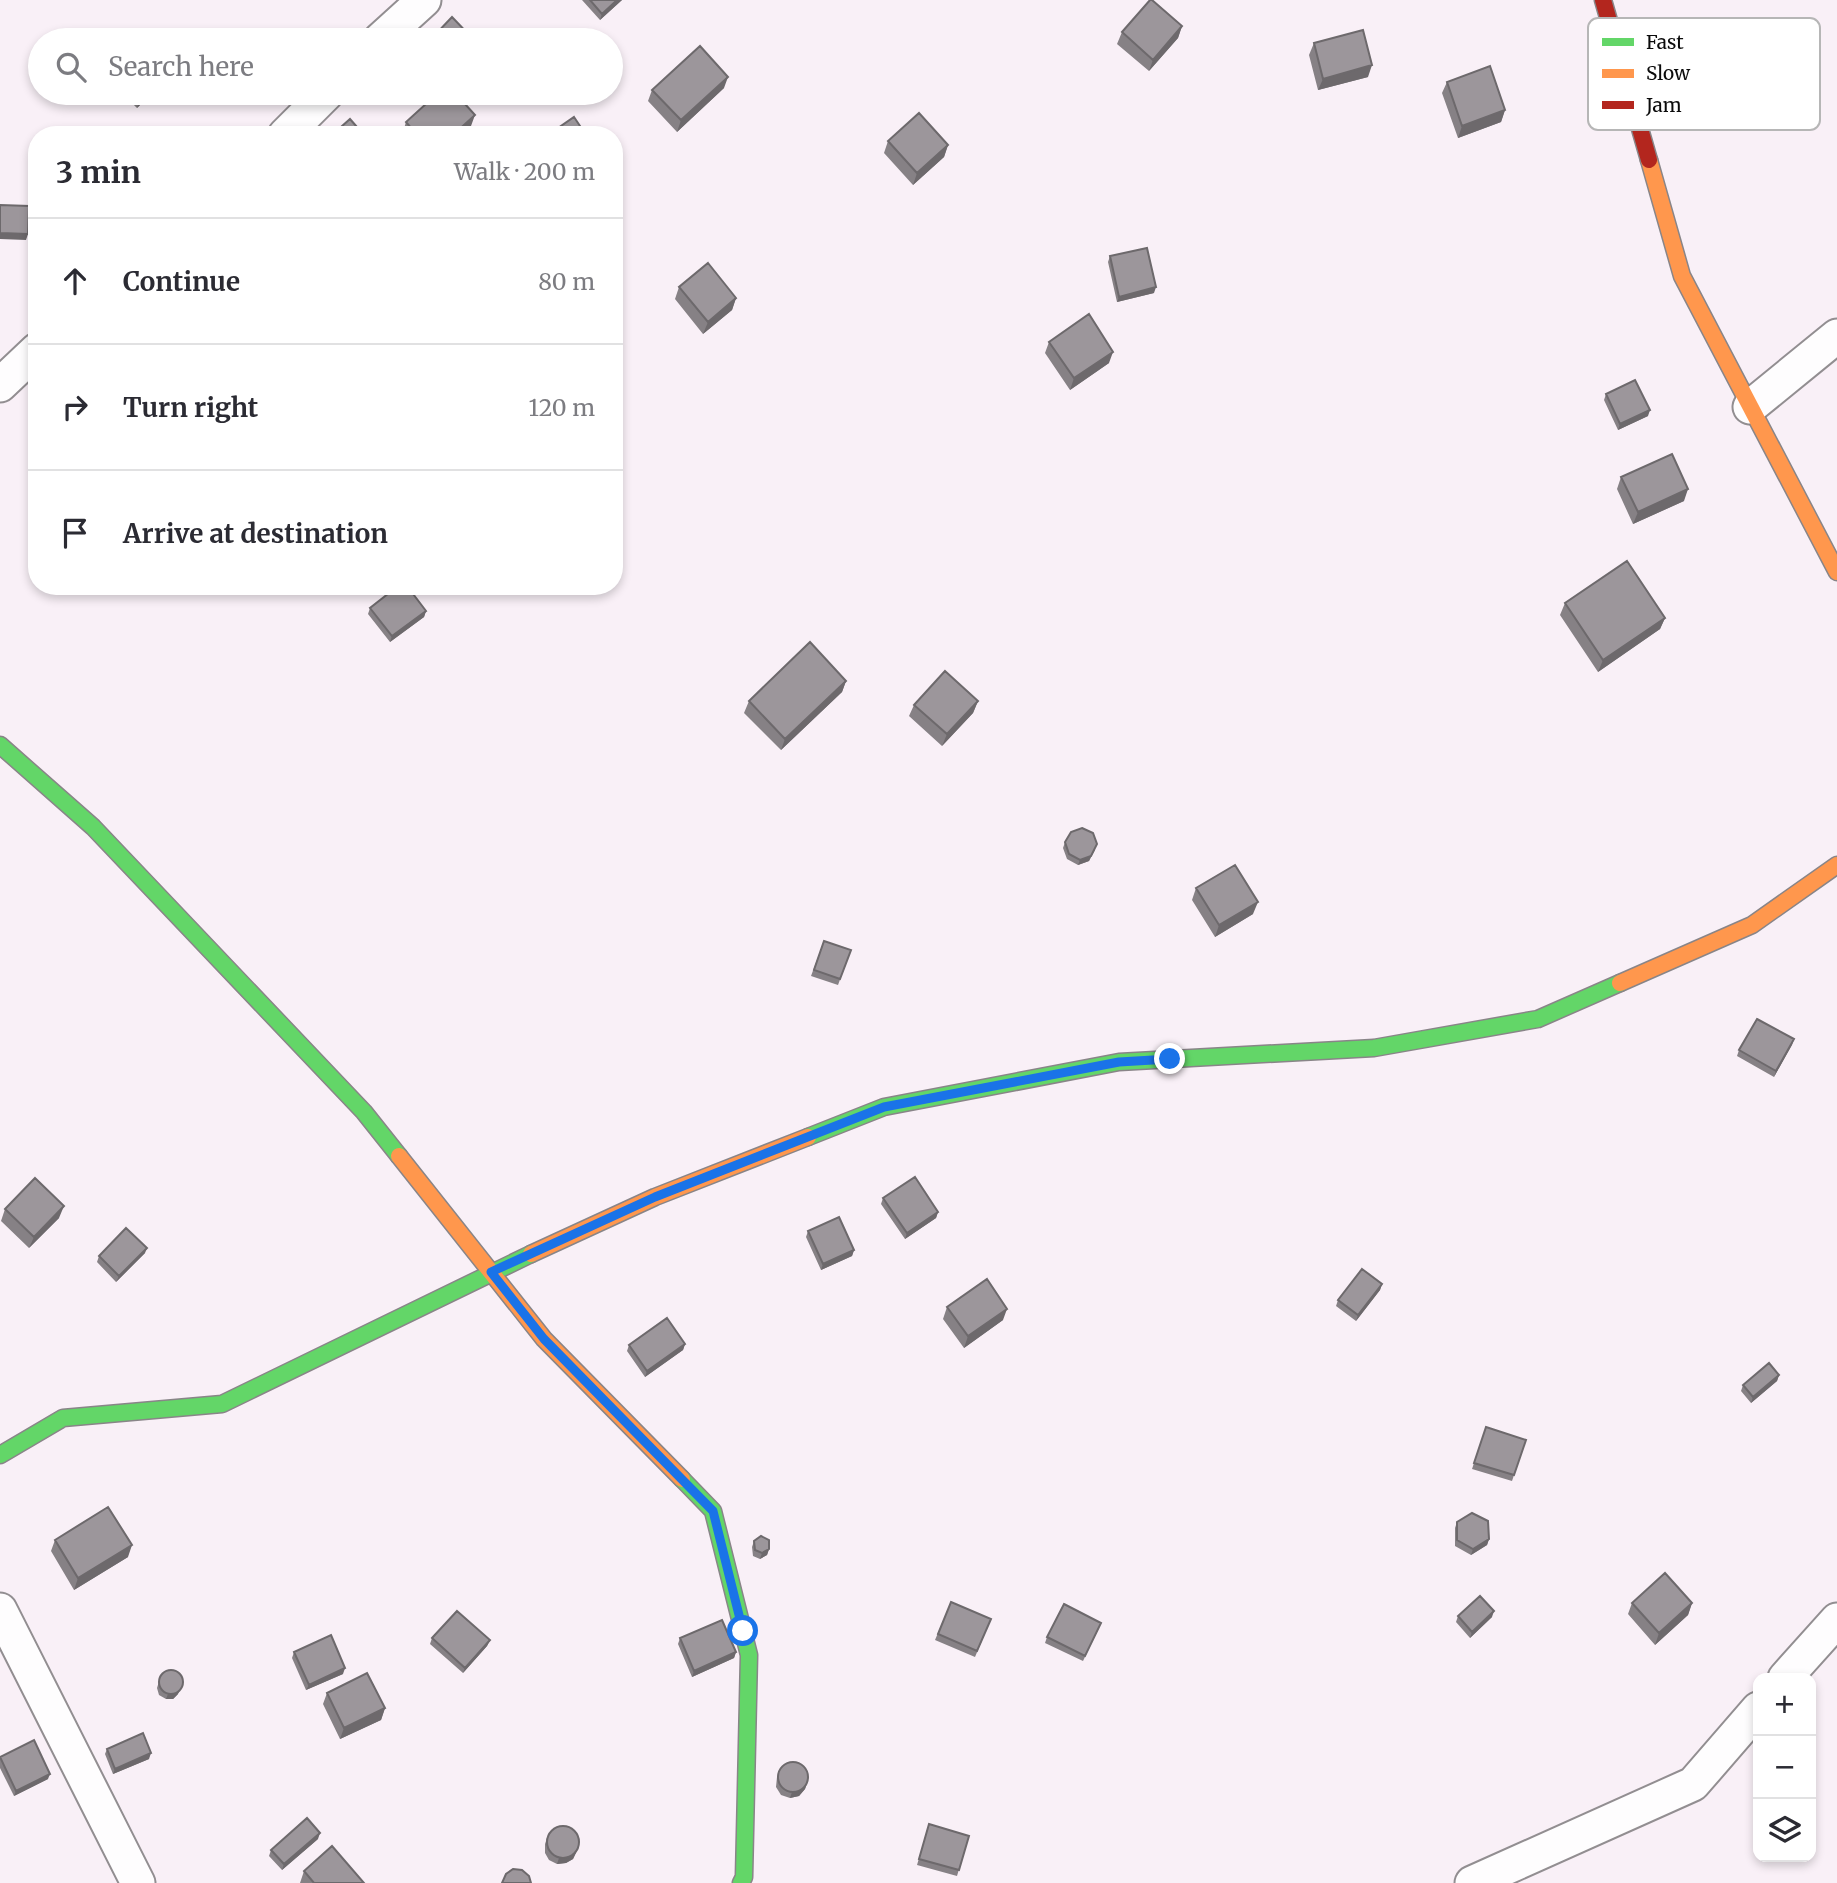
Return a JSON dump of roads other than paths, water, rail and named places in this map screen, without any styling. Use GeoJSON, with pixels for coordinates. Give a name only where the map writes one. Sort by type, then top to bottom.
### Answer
{"type":"FeatureCollection","features":[{"type":"Feature","properties":{"kind":"street"},"geometry":{"type":"LineString","coordinates":[[393,28],[424,0]]}},
{"type":"Feature","properties":{"kind":"street"},"geometry":{"type":"LineString","coordinates":[[1603,0],[1608,18]]}},
{"type":"Feature","properties":{"kind":"street"},"geometry":{"type":"LineString","coordinates":[[294,126],[315,105]]}},
{"type":"Feature","properties":{"kind":"street"},"geometry":{"type":"LineString","coordinates":[[1640,130],[1682,276],[1837,572]]}},
{"type":"Feature","properties":{"kind":"street"},"geometry":{"type":"LineString","coordinates":[[1751,407],[1837,336]]}},
{"type":"Feature","properties":{"kind":"street"},"geometry":{"type":"LineString","coordinates":[[0,385],[28,359]]}},
{"type":"Feature","properties":{"kind":"street"},"geometry":{"type":"LineString","coordinates":[[0,745],[93,827],[364,1112],[544,1339],[713,1511],[749,1655],[744,1877],[741,1883]]}},
{"type":"Feature","properties":{"kind":"street"},"geometry":{"type":"LineString","coordinates":[[0,1455],[63,1418],[222,1404],[491,1272],[655,1197],[884,1107],[1119,1062],[1374,1048],[1538,1019],[1752,926],[1837,865]]}},
{"type":"Feature","properties":{"kind":"street"},"geometry":{"type":"LineString","coordinates":[[0,1610],[138,1883]]}},
{"type":"Feature","properties":{"kind":"street"},"geometry":{"type":"LineString","coordinates":[[1789,1673],[1837,1619]]}},
{"type":"Feature","properties":{"kind":"street"},"geometry":{"type":"LineString","coordinates":[[1472,1883],[1692,1784],[1753,1715]]}}]}
